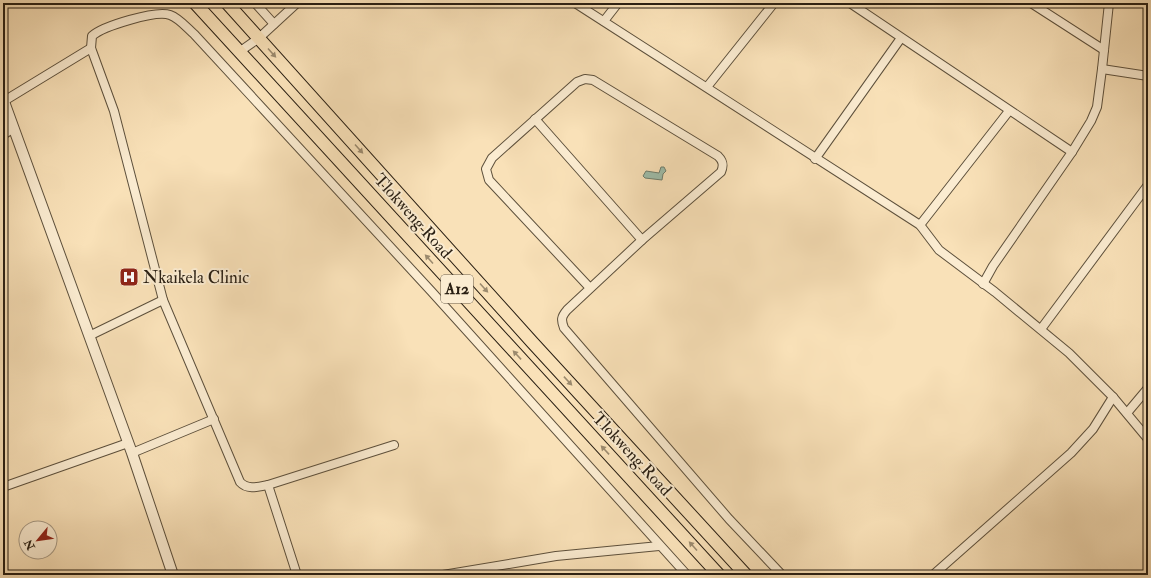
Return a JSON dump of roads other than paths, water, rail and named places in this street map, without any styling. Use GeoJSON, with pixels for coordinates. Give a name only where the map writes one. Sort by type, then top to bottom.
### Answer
{"type":"FeatureCollection","features":[{"type":"Feature","properties":{"kind":"main road","name":"Tlokweng Road"},"geometry":{"type":"LineString","coordinates":[[195,3],[719,575]]}},
{"type":"Feature","properties":{"kind":"main road","name":"Tlokweng Road"},"geometry":{"type":"LineString","coordinates":[[227,3],[527,336],[746,575]]}},
{"type":"Feature","properties":{"kind":"street"},"geometry":{"type":"LineString","coordinates":[[255,3],[274,24]]}},
{"type":"Feature","properties":{"kind":"street"},"geometry":{"type":"LineString","coordinates":[[240,52],[259,38],[297,3]]}},
{"type":"Feature","properties":{"kind":"street"},"geometry":{"type":"LineString","coordinates":[[575,3],[707,87],[815,159],[920,225],[939,250],[1041,329],[1069,353],[1113,397],[1148,439]]}},
{"type":"Feature","properties":{"kind":"street"},"geometry":{"type":"LineString","coordinates":[[604,21],[618,3]]}},
{"type":"Feature","properties":{"kind":"street"},"geometry":{"type":"LineString","coordinates":[[707,87],[774,3]]}},
{"type":"Feature","properties":{"kind":"street"},"geometry":{"type":"LineString","coordinates":[[850,3],[1072,152]]}},
{"type":"Feature","properties":{"kind":"street"},"geometry":{"type":"LineString","coordinates":[[1031,3],[1104,50]]}},
{"type":"Feature","properties":{"kind":"street"},"geometry":{"type":"LineString","coordinates":[[983,284],[993,266],[1072,152],[1091,121],[1097,107],[1109,3]]}},
{"type":"Feature","properties":{"kind":"street"},"geometry":{"type":"LineString","coordinates":[[394,445],[268,485],[254,488],[244,486],[240,482],[163,300],[114,111],[91,48],[92,36],[102,30],[152,15],[169,14],[176,18],[194,34],[431,291],[686,575]]}},
{"type":"Feature","properties":{"kind":"street"},"geometry":{"type":"LineString","coordinates":[[815,159],[901,38]]}},
{"type":"Feature","properties":{"kind":"street"},"geometry":{"type":"LineString","coordinates":[[91,48],[4,100],[132,454],[173,575]]}},
{"type":"Feature","properties":{"kind":"street"},"geometry":{"type":"LineString","coordinates":[[1102,69],[1148,76]]}},
{"type":"Feature","properties":{"kind":"street"},"geometry":{"type":"LineString","coordinates":[[590,288],[489,180],[486,169],[492,158],[535,119],[577,82],[588,79],[721,159],[723,167],[721,172],[642,240],[562,315],[564,328],[729,519],[782,575]]}},
{"type":"Feature","properties":{"kind":"street"},"geometry":{"type":"LineString","coordinates":[[920,225],[1009,111]]}},
{"type":"Feature","properties":{"kind":"street"},"geometry":{"type":"LineString","coordinates":[[535,119],[642,240]]}},
{"type":"Feature","properties":{"kind":"street"},"geometry":{"type":"LineString","coordinates":[[3,135],[14,128]]}},
{"type":"Feature","properties":{"kind":"street"},"geometry":{"type":"LineString","coordinates":[[1041,329],[1148,185]]}},
{"type":"Feature","properties":{"kind":"street"},"geometry":{"type":"LineString","coordinates":[[89,336],[163,300]]}},
{"type":"Feature","properties":{"kind":"street"},"geometry":{"type":"LineString","coordinates":[[1127,413],[1147,393]]}},
{"type":"Feature","properties":{"kind":"street"},"geometry":{"type":"LineString","coordinates":[[933,575],[1071,453],[1093,429],[1113,397]]}},
{"type":"Feature","properties":{"kind":"street"},"geometry":{"type":"LineString","coordinates":[[132,454],[214,419]]}},
{"type":"Feature","properties":{"kind":"street"},"geometry":{"type":"LineString","coordinates":[[3,487],[128,443]]}},
{"type":"Feature","properties":{"kind":"street"},"geometry":{"type":"LineString","coordinates":[[268,485],[297,575]]}},
{"type":"Feature","properties":{"kind":"street"},"geometry":{"type":"LineString","coordinates":[[443,575],[472,572],[556,556],[659,546]]}},
{"type":"Feature","properties":{"kind":"place","name":"Nkaikela Clinic"},"geometry":{"type":"Point","coordinates":[129,277]}}]}
